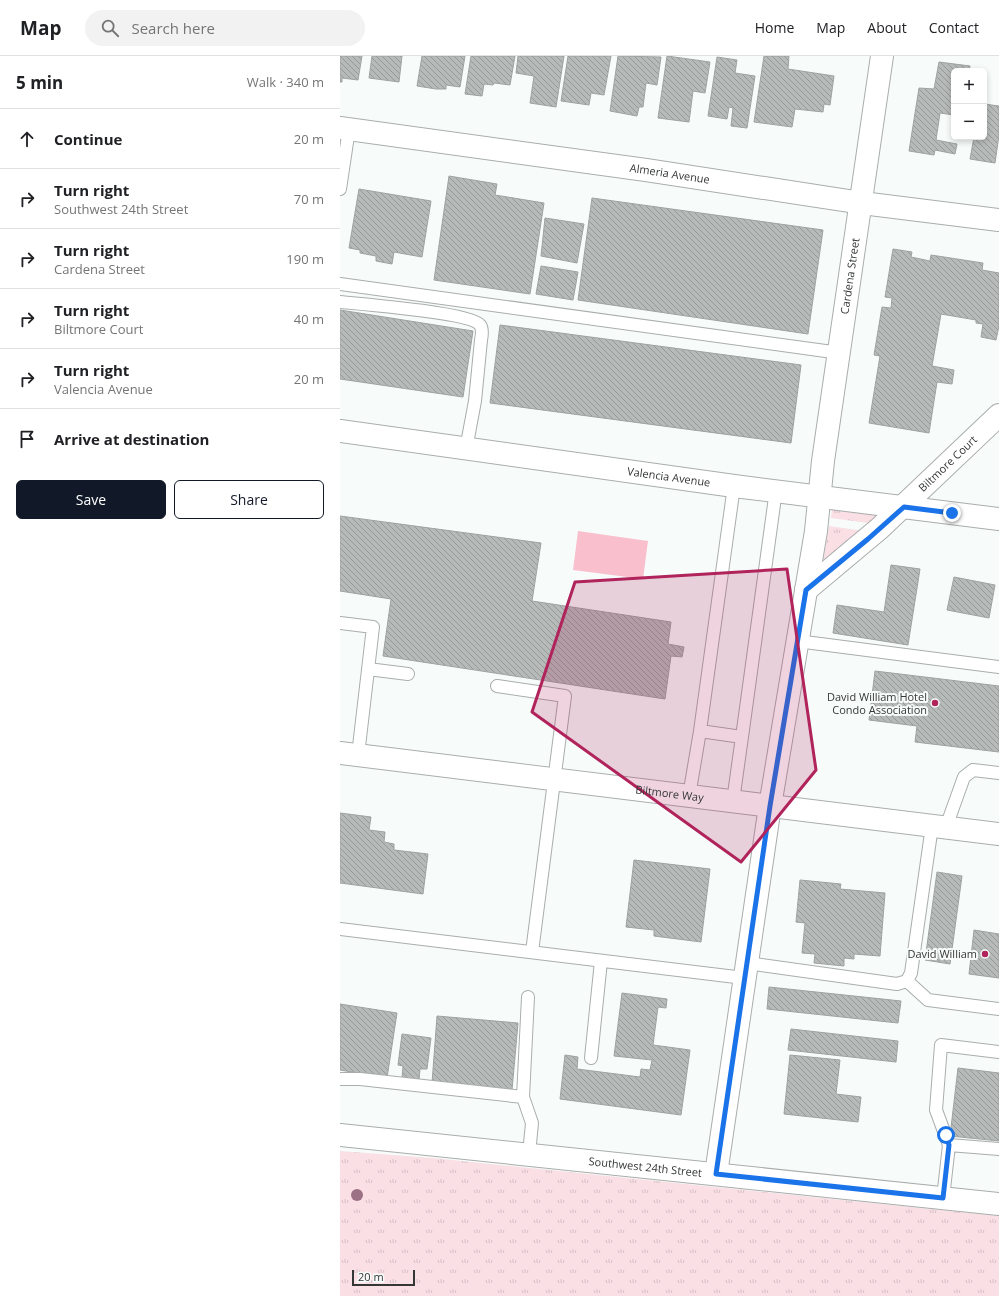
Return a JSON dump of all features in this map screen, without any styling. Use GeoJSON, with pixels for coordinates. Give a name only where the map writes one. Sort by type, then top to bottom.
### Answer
{"type":"FeatureCollection","features":[{"type":"Feature","properties":{"kind":"street","name":"Cardena Street"},"geometry":{"type":"LineString","coordinates":[[806,590],[882,56]]}},
{"type":"Feature","properties":{"kind":"street","name":"Almeria Avenue"},"geometry":{"type":"LineString","coordinates":[[344,129],[999,220]]}},
{"type":"Feature","properties":{"kind":"street","name":"Biltmore Court"},"geometry":{"type":"LineString","coordinates":[[806,590],[904,507],[999,414]]}},
{"type":"Feature","properties":{"kind":"street","name":"Valencia Avenue"},"geometry":{"type":"LineString","coordinates":[[340,431],[734,486],[776,490],[999,519]]}},
{"type":"Feature","properties":{"kind":"street"},"geometry":{"type":"LineString","coordinates":[[716,1174],[770,806],[806,590]]}},
{"type":"Feature","properties":{"kind":"street","name":"Biltmore Way"},"geometry":{"type":"LineString","coordinates":[[349,754],[999,834]]}},
{"type":"Feature","properties":{"kind":"street","name":"Southwest 24th Street"},"geometry":{"type":"LineString","coordinates":[[340,1135],[999,1204]]}},
{"type":"Feature","properties":{"kind":"lane"},"geometry":{"type":"LineString","coordinates":[[340,188],[344,129]]}},
{"type":"Feature","properties":{"kind":"lane"},"geometry":{"type":"LineString","coordinates":[[340,284],[840,353]]}},
{"type":"Feature","properties":{"kind":"lane"},"geometry":{"type":"LineString","coordinates":[[340,302],[431,312],[472,320],[480,325],[482,330],[475,401],[466,449]]}},
{"type":"Feature","properties":{"kind":"lane"},"geometry":{"type":"LineString","coordinates":[[689,796],[700,731],[734,486]]}},
{"type":"Feature","properties":{"kind":"lane"},"geometry":{"type":"LineString","coordinates":[[733,801],[776,490]]}},
{"type":"Feature","properties":{"kind":"lane"},"geometry":{"type":"LineString","coordinates":[[340,623],[373,627],[368,669],[349,754]]}},
{"type":"Feature","properties":{"kind":"lane"},"geometry":{"type":"LineString","coordinates":[[797,641],[999,667]]}},
{"type":"Feature","properties":{"kind":"lane"},"geometry":{"type":"LineString","coordinates":[[368,669],[408,674]]}},
{"type":"Feature","properties":{"kind":"lane"},"geometry":{"type":"LineString","coordinates":[[497,686],[565,696],[532,952]]}},
{"type":"Feature","properties":{"kind":"lane"},"geometry":{"type":"LineString","coordinates":[[700,731],[742,737]]}},
{"type":"Feature","properties":{"kind":"lane"},"geometry":{"type":"LineString","coordinates":[[340,928],[601,961],[897,984],[907,981],[911,973],[939,826],[964,776],[973,770],[999,773]]}},
{"type":"Feature","properties":{"kind":"lane"},"geometry":{"type":"LineString","coordinates":[[591,1058],[601,961]]}},
{"type":"Feature","properties":{"kind":"lane"},"geometry":{"type":"LineString","coordinates":[[907,981],[928,1000],[999,1009]]}},
{"type":"Feature","properties":{"kind":"lane"},"geometry":{"type":"LineString","coordinates":[[528,997],[523,1097],[532,1123],[529,1154]]}},
{"type":"Feature","properties":{"kind":"lane"},"geometry":{"type":"LineString","coordinates":[[943,1198],[949,1145],[936,1110],[941,1045],[999,1052]]}},
{"type":"Feature","properties":{"kind":"lane"},"geometry":{"type":"LineString","coordinates":[[340,1079],[360,1079],[523,1097]]}},
{"type":"Feature","properties":{"kind":"lane"},"geometry":{"type":"LineString","coordinates":[[949,1145],[999,1149]]}},
{"type":"Feature","properties":{"kind":"highlighted area"},"geometry":{"type":"Polygon","coordinates":[[[787,569],[816,770],[741,862],[532,712],[575,582],[787,569]]]}},
{"type":"Feature","properties":{"kind":"green space"},"geometry":{"type":"Polygon","coordinates":[[[832,509],[877,515],[875,524],[831,518],[832,509]]]}},
{"type":"Feature","properties":{"kind":"green space"},"geometry":{"type":"Polygon","coordinates":[[[829,526],[864,531],[823,562],[829,526]]]}},
{"type":"Feature","properties":{"kind":"green space"},"geometry":{"type":"Polygon","coordinates":[[[340,1151],[433,1158],[999,1216],[999,1296],[340,1296],[340,1151]]]}},
{"type":"Feature","properties":{"kind":"green space"},"geometry":{"type":"Polygon","coordinates":[[[476,1285],[487,1287],[500,1296],[459,1296],[467,1288],[476,1285]]]}},
{"type":"Feature","properties":{"kind":"shaded area"},"geometry":{"type":"Polygon","coordinates":[[[578,531],[648,541],[643,579],[573,570],[578,531]]]}},
{"type":"Feature","properties":{"kind":"building"},"geometry":{"type":"Polygon","coordinates":[[[340,56],[362,56],[358,80],[342,78],[342,82],[340,82],[340,56]]]}},
{"type":"Feature","properties":{"kind":"building"},"geometry":{"type":"Polygon","coordinates":[[[372,56],[402,56],[399,82],[369,78],[372,56]]]}},
{"type":"Feature","properties":{"kind":"building"},"geometry":{"type":"Polygon","coordinates":[[[422,56],[465,56],[460,87],[446,85],[446,89],[436,89],[417,86],[422,56]]]}},
{"type":"Feature","properties":{"kind":"building"},"geometry":{"type":"Polygon","coordinates":[[[471,56],[515,56],[510,85],[494,83],[493,85],[484,84],[482,96],[465,94],[471,56]]]}},
{"type":"Feature","properties":{"kind":"building"},"geometry":{"type":"Polygon","coordinates":[[[518,56],[564,56],[556,107],[530,103],[534,76],[516,73],[518,56]]]}},
{"type":"Feature","properties":{"kind":"building"},"geometry":{"type":"Polygon","coordinates":[[[568,56],[611,56],[604,95],[591,93],[589,105],[561,101],[568,56]]]}},
{"type":"Feature","properties":{"kind":"building"},"geometry":{"type":"Polygon","coordinates":[[[618,56],[661,57],[657,85],[646,83],[643,107],[639,107],[637,116],[610,111],[618,56]]]}},
{"type":"Feature","properties":{"kind":"building"},"geometry":{"type":"Polygon","coordinates":[[[667,56],[710,62],[705,93],[693,91],[689,122],[658,118],[667,56]]]}},
{"type":"Feature","properties":{"kind":"building"},"geometry":{"type":"Polygon","coordinates":[[[764,56],[789,56],[788,69],[834,76],[830,105],[824,104],[823,112],[795,109],[792,127],[754,122],[764,56]]]}},
{"type":"Feature","properties":{"kind":"building"},"geometry":{"type":"Polygon","coordinates":[[[717,57],[737,60],[735,73],[755,76],[747,128],[731,126],[733,108],[729,107],[727,119],[708,116],[717,57]]]}},
{"type":"Feature","properties":{"kind":"building"},"geometry":{"type":"Polygon","coordinates":[[[939,62],[970,66],[970,68],[951,68],[951,115],[940,113],[936,140],[957,144],[955,154],[935,150],[934,155],[909,151],[919,88],[934,89],[939,62]]]}},
{"type":"Feature","properties":{"kind":"building"},"geometry":{"type":"Polygon","coordinates":[[[987,104],[999,106],[999,135],[995,163],[970,159],[973,140],[987,140],[987,104]]]}},
{"type":"Feature","properties":{"kind":"building"},"geometry":{"type":"Polygon","coordinates":[[[449,176],[497,184],[495,195],[544,203],[530,294],[434,280],[449,176]]]}},
{"type":"Feature","properties":{"kind":"building"},"geometry":{"type":"Polygon","coordinates":[[[359,189],[431,201],[422,257],[394,252],[392,264],[376,261],[376,256],[360,253],[360,250],[349,248],[359,189]]]}},
{"type":"Feature","properties":{"kind":"building"},"geometry":{"type":"Polygon","coordinates":[[[592,198],[823,230],[808,334],[578,300],[592,198]]]}},
{"type":"Feature","properties":{"kind":"building"},"geometry":{"type":"Polygon","coordinates":[[[545,218],[584,224],[577,263],[541,256],[545,218]]]}},
{"type":"Feature","properties":{"kind":"building"},"geometry":{"type":"Polygon","coordinates":[[[893,249],[912,252],[911,257],[930,261],[931,255],[983,263],[982,270],[999,273],[999,326],[996,340],[981,337],[983,324],[976,323],[976,320],[941,314],[932,366],[954,370],[952,384],[937,382],[929,433],[869,423],[880,356],[874,355],[882,307],[891,308],[892,298],[885,297],[893,249]]]}},
{"type":"Feature","properties":{"kind":"building"},"geometry":{"type":"Polygon","coordinates":[[[541,266],[578,272],[573,300],[536,294],[541,266]]]}},
{"type":"Feature","properties":{"kind":"building"},"geometry":{"type":"Polygon","coordinates":[[[340,310],[473,331],[463,397],[340,379],[340,310]]]}},
{"type":"Feature","properties":{"kind":"building"},"geometry":{"type":"Polygon","coordinates":[[[500,325],[801,365],[791,443],[490,403],[500,325]]]}},
{"type":"Feature","properties":{"kind":"building"},"geometry":{"type":"Polygon","coordinates":[[[340,516],[541,543],[532,601],[671,622],[668,644],[684,647],[682,657],[671,656],[665,699],[383,656],[391,599],[340,591],[340,516]]]}},
{"type":"Feature","properties":{"kind":"building"},"geometry":{"type":"Polygon","coordinates":[[[891,565],[920,569],[908,645],[833,633],[837,605],[884,612],[891,565]]]}},
{"type":"Feature","properties":{"kind":"building"},"geometry":{"type":"Polygon","coordinates":[[[954,577],[995,585],[989,618],[947,610],[954,577]]]}},
{"type":"Feature","properties":{"kind":"building","name":"David William Hotel Condo Association"},"geometry":{"type":"Polygon","coordinates":[[[875,671],[999,686],[999,752],[915,742],[917,726],[869,720],[875,671]]]}},
{"type":"Feature","properties":{"kind":"building"},"geometry":{"type":"Polygon","coordinates":[[[340,813],[371,817],[369,830],[385,832],[384,842],[394,844],[394,850],[428,854],[423,894],[340,883],[340,813]]]}},
{"type":"Feature","properties":{"kind":"building"},"geometry":{"type":"Polygon","coordinates":[[[634,860],[710,869],[701,942],[654,936],[654,930],[626,927],[634,860]]]}},
{"type":"Feature","properties":{"kind":"building"},"geometry":{"type":"Polygon","coordinates":[[[937,872],[962,876],[950,964],[925,960],[937,872]]]}},
{"type":"Feature","properties":{"kind":"building"},"geometry":{"type":"Polygon","coordinates":[[[800,880],[841,884],[840,889],[885,893],[880,956],[854,954],[854,959],[844,958],[844,966],[814,963],[815,954],[802,953],[805,923],[796,922],[800,880]]]}},
{"type":"Feature","properties":{"kind":"building","name":"David William"},"geometry":{"type":"Polygon","coordinates":[[[974,930],[999,934],[999,978],[969,974],[974,930]]]}},
{"type":"Feature","properties":{"kind":"building"},"geometry":{"type":"Polygon","coordinates":[[[769,987],[901,1001],[898,1023],[767,1009],[769,987]]]}},
{"type":"Feature","properties":{"kind":"building"},"geometry":{"type":"Polygon","coordinates":[[[622,993],[667,999],[666,1008],[658,1007],[653,1045],[690,1050],[681,1115],[560,1099],[565,1055],[578,1057],[577,1069],[640,1077],[641,1069],[650,1070],[652,1060],[614,1056],[622,993]]]}},
{"type":"Feature","properties":{"kind":"building"},"geometry":{"type":"Polygon","coordinates":[[[340,1004],[397,1013],[387,1078],[340,1070],[340,1004]]]}},
{"type":"Feature","properties":{"kind":"building"},"geometry":{"type":"Polygon","coordinates":[[[437,1016],[518,1023],[512,1090],[432,1083],[437,1016]]]}},
{"type":"Feature","properties":{"kind":"building"},"geometry":{"type":"Polygon","coordinates":[[[791,1029],[898,1041],[896,1062],[788,1050],[791,1029]]]}},
{"type":"Feature","properties":{"kind":"building"},"geometry":{"type":"Polygon","coordinates":[[[402,1034],[431,1038],[427,1069],[420,1069],[419,1080],[402,1078],[403,1066],[398,1065],[402,1034]]]}},
{"type":"Feature","properties":{"kind":"building"},"geometry":{"type":"Polygon","coordinates":[[[790,1055],[840,1060],[836,1094],[861,1097],[858,1122],[784,1114],[790,1055]]]}},
{"type":"Feature","properties":{"kind":"building"},"geometry":{"type":"Polygon","coordinates":[[[958,1068],[999,1073],[999,1141],[950,1136],[958,1068]]]}},
{"type":"Feature","properties":{"kind":"place","name":"David William Hotel Condo Association"},"geometry":{"type":"Point","coordinates":[935,703]}},
{"type":"Feature","properties":{"kind":"place","name":"David William"},"geometry":{"type":"Point","coordinates":[985,954]}},
{"type":"Feature","properties":{"kind":"route"},"geometry":{"type":"LineString","coordinates":[[946,1135],[949,1145],[943,1198],[716,1174],[770,806],[806,590],[904,507],[952,513]]}}]}
